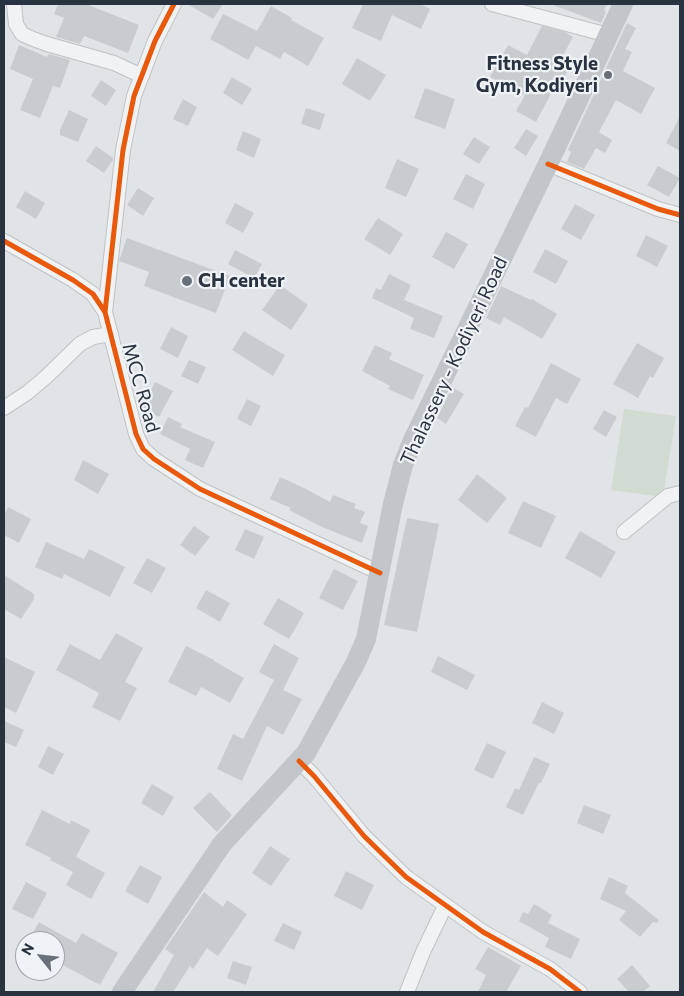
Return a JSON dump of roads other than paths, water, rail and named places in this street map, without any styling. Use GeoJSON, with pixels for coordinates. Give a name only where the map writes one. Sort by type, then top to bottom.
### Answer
{"type":"FeatureCollection","features":[{"type":"Feature","properties":{"kind":"main road","name":"Thalassery - Kodiyeri Road"},"geometry":{"type":"LineString","coordinates":[[122,992],[222,844],[306,753],[356,662],[366,639],[393,504],[403,465],[413,440],[548,164],[623,4]]}},
{"type":"Feature","properties":{"kind":"street"},"geometry":{"type":"LineString","coordinates":[[14,4],[16,24],[22,34],[40,42],[114,63],[142,76]]}},
{"type":"Feature","properties":{"kind":"street"},"geometry":{"type":"LineString","coordinates":[[105,312],[123,150],[134,96],[155,41],[174,4]]}},
{"type":"Feature","properties":{"kind":"street"},"geometry":{"type":"LineString","coordinates":[[492,4],[608,35]]}},
{"type":"Feature","properties":{"kind":"street"},"geometry":{"type":"LineString","coordinates":[[548,164],[658,209],[680,215]]}},
{"type":"Feature","properties":{"kind":"street","name":"MCC Road"},"geometry":{"type":"LineString","coordinates":[[4,241],[73,280],[93,294],[105,312],[136,434],[143,449],[154,459],[200,489],[380,573]]}},
{"type":"Feature","properties":{"kind":"street"},"geometry":{"type":"LineString","coordinates":[[4,408],[27,393],[80,344],[93,337],[111,334]]}},
{"type":"Feature","properties":{"kind":"street"},"geometry":{"type":"LineString","coordinates":[[624,532],[668,496],[680,493]]}},
{"type":"Feature","properties":{"kind":"street"},"geometry":{"type":"LineString","coordinates":[[299,761],[314,776],[364,836],[406,877],[483,932],[550,969],[580,992]]}},
{"type":"Feature","properties":{"kind":"street"},"geometry":{"type":"LineString","coordinates":[[407,992],[423,952],[445,906]]}},
{"type":"Feature","properties":{"kind":"place","name":"Fitness Style Gym, Kodiyeri"},"geometry":{"type":"Point","coordinates":[608,75]}},
{"type":"Feature","properties":{"kind":"place","name":"CH center"},"geometry":{"type":"Point","coordinates":[187,281]}}]}
